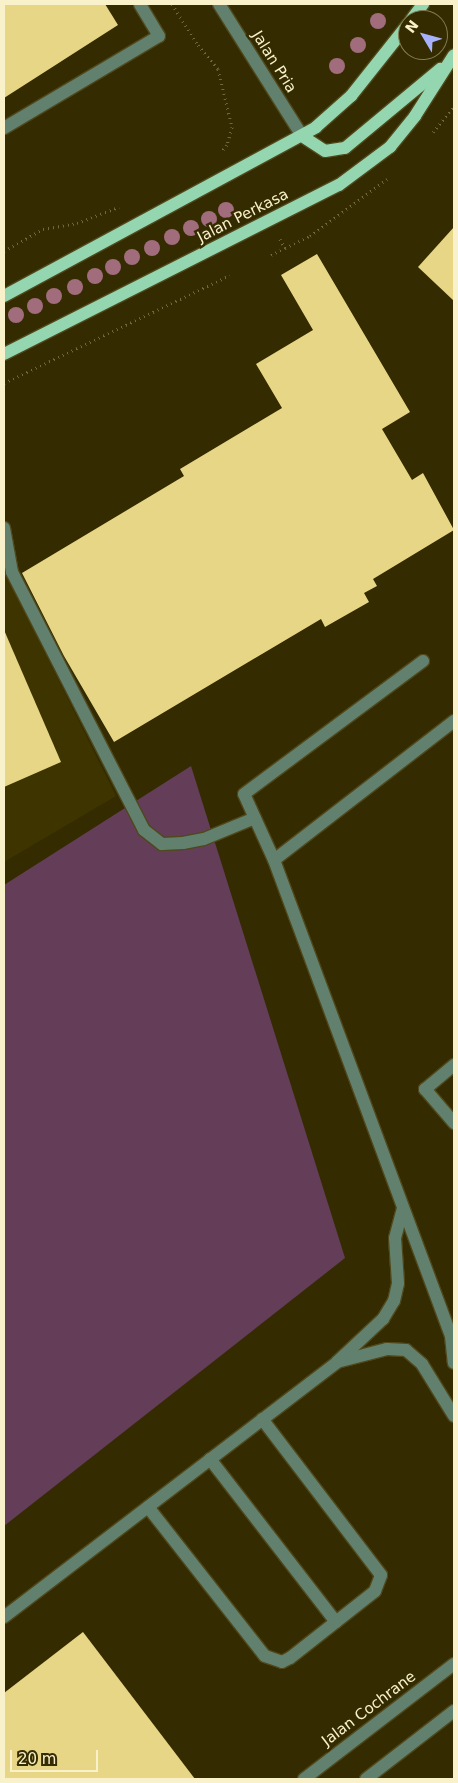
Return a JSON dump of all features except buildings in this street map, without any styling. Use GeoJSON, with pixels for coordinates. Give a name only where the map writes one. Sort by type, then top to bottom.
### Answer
{"type":"FeatureCollection","features":[{"type":"Feature","properties":{"kind":"main road"},"geometry":{"type":"LineString","coordinates":[[4,296],[302,136],[340,108],[398,36]]}},
{"type":"Feature","properties":{"kind":"main road"},"geometry":{"type":"LineString","coordinates":[[302,136],[325,151],[345,148],[453,57]]}},
{"type":"Feature","properties":{"kind":"main road","name":"Jalan Perkasa"},"geometry":{"type":"LineString","coordinates":[[4,354],[339,185],[390,146],[415,116],[453,57]]}},
{"type":"Feature","properties":{"kind":"street"},"geometry":{"type":"LineString","coordinates":[[4,128],[159,36],[140,4]]}},
{"type":"Feature","properties":{"kind":"street","name":"Jalan Pria"},"geometry":{"type":"LineString","coordinates":[[219,4],[302,136]]}},
{"type":"Feature","properties":{"kind":"street"},"geometry":{"type":"LineString","coordinates":[[4,528],[12,572],[144,830],[162,844],[183,843],[204,839],[255,818]]}},
{"type":"Feature","properties":{"kind":"street"},"geometry":{"type":"LineString","coordinates":[[423,661],[244,794],[274,860],[403,1209],[453,1337],[454,1363]]}},
{"type":"Feature","properties":{"kind":"street"},"geometry":{"type":"LineString","coordinates":[[274,860],[454,721]]}},
{"type":"Feature","properties":{"kind":"street"},"geometry":{"type":"LineString","coordinates":[[454,1065],[425,1089],[454,1123]]}},
{"type":"Feature","properties":{"kind":"street"},"geometry":{"type":"LineString","coordinates":[[4,1617],[337,1362],[383,1319],[394,1302],[398,1283],[395,1238],[403,1209]]}},
{"type":"Feature","properties":{"kind":"street"},"geometry":{"type":"LineString","coordinates":[[337,1362],[387,1349],[406,1350],[422,1364],[454,1416]]}},
{"type":"Feature","properties":{"kind":"street"},"geometry":{"type":"LineString","coordinates":[[148,1507],[272,1661],[290,1658],[375,1591],[381,1575],[378,1566],[262,1419]]}},
{"type":"Feature","properties":{"kind":"street"},"geometry":{"type":"LineString","coordinates":[[210,1459],[336,1622]]}},
{"type":"Feature","properties":{"kind":"street","name":"Jalan Cochrane"},"geometry":{"type":"LineString","coordinates":[[304,1779],[454,1664]]}},
{"type":"Feature","properties":{"kind":"street"},"geometry":{"type":"LineString","coordinates":[[366,1779],[454,1710]]}},
{"type":"Feature","properties":{"kind":"street"},"geometry":{"type":"LineString","coordinates":[[442,1720],[454,1717]]}},
{"type":"Feature","properties":{"kind":"path"},"geometry":{"type":"LineString","coordinates":[[172,4],[198,45],[214,60],[220,77],[232,127],[227,145],[214,159]]}},
{"type":"Feature","properties":{"kind":"path"},"geometry":{"type":"LineString","coordinates":[[4,251],[44,229],[77,223],[124,204]]}},
{"type":"Feature","properties":{"kind":"path"},"geometry":{"type":"LineString","coordinates":[[271,255],[285,248]]}},
{"type":"Feature","properties":{"kind":"path"},"geometry":{"type":"LineString","coordinates":[[4,383],[230,275]]}},
{"type":"Feature","properties":{"kind":"shaded area"},"geometry":{"type":"Polygon","coordinates":[[[4,564],[6,574],[116,796],[4,862],[4,564]]]}},
{"type":"Feature","properties":{"kind":"shaded area"},"geometry":{"type":"Polygon","coordinates":[[[191,766],[345,1258],[4,1526],[4,885],[191,766]]]}}]}
